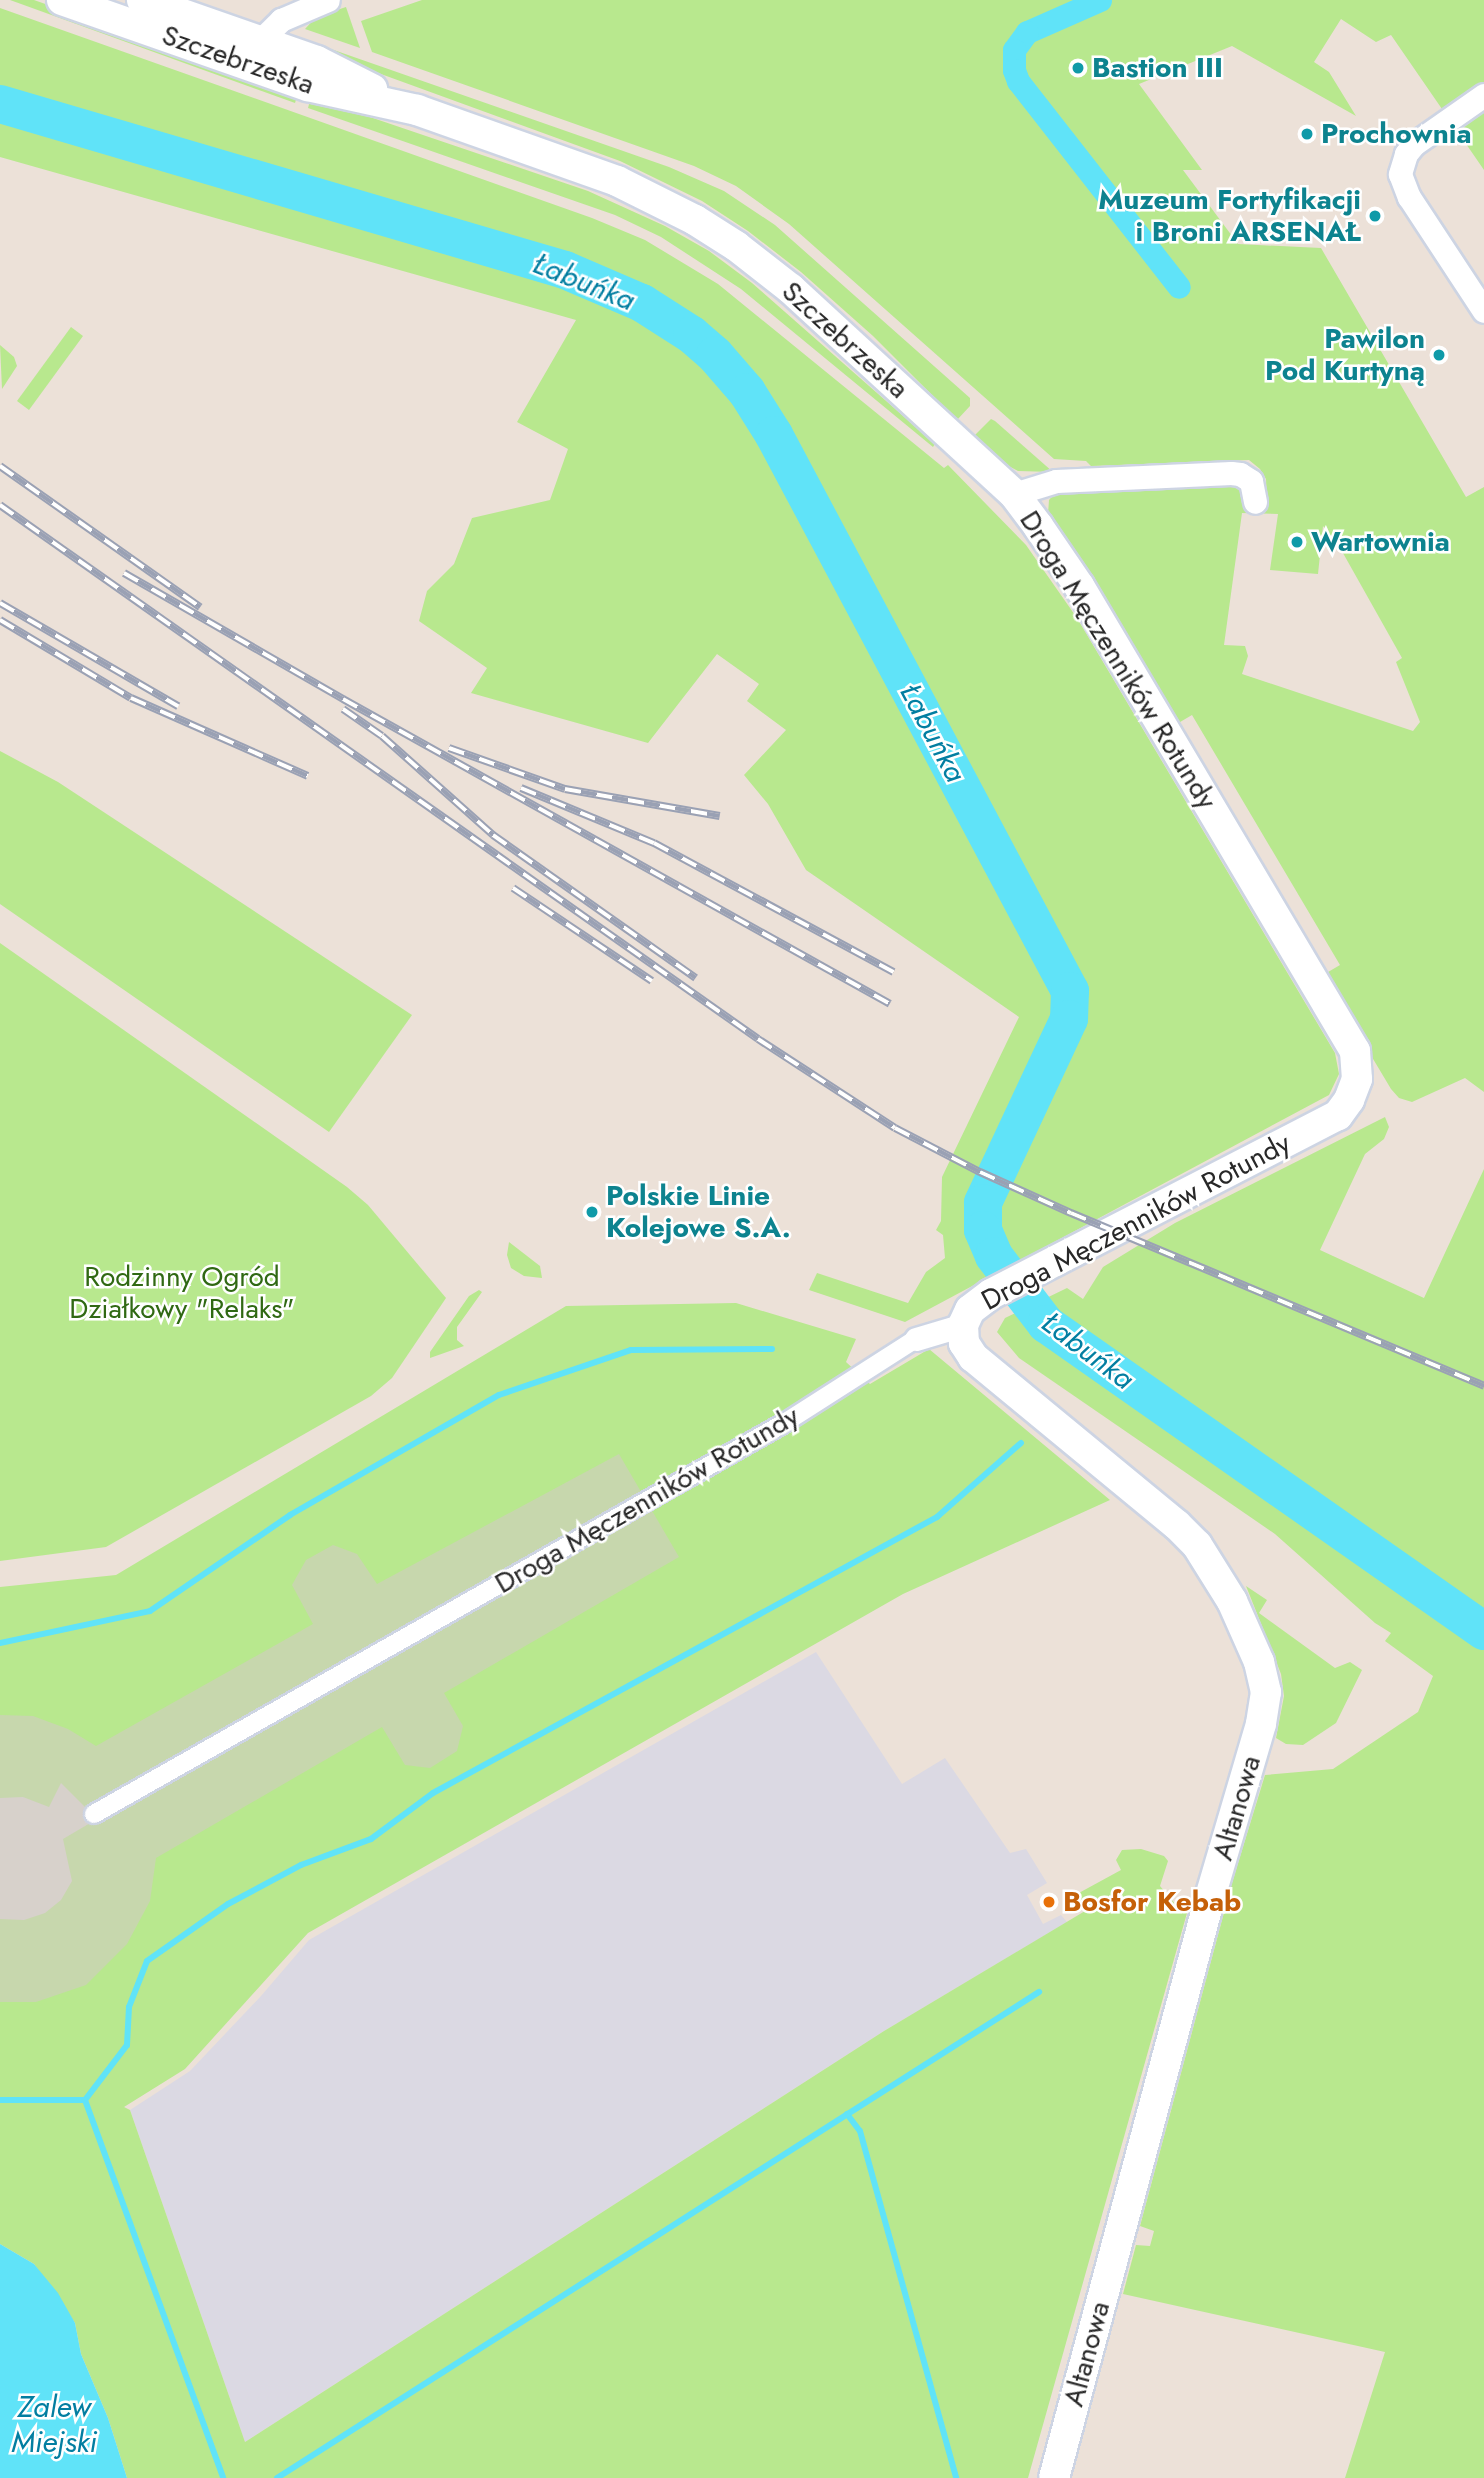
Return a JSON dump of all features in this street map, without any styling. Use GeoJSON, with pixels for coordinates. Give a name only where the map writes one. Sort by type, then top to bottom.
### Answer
{"type":"FeatureCollection","features":[{"type":"Feature","properties":{"kind":"street","name":"Szczebrzeska"},"geometry":{"type":"LineString","coordinates":[[62,0],[260,55],[317,61],[417,110],[617,181],[715,232],[791,289],[1014,494]]}},
{"type":"Feature","properties":{"kind":"street","name":"Szczebrzeska"},"geometry":{"type":"LineString","coordinates":[[142,0],[260,55]]}},
{"type":"Feature","properties":{"kind":"street"},"geometry":{"type":"LineString","coordinates":[[260,55],[267,34],[281,20],[328,0]]}},
{"type":"Feature","properties":{"kind":"street"},"geometry":{"type":"LineString","coordinates":[[1484,95],[1414,144],[1406,154],[1400,174],[1409,197],[1484,311]]}},
{"type":"Feature","properties":{"kind":"street"},"geometry":{"type":"LineString","coordinates":[[1014,494],[1056,481],[1231,473],[1240,474],[1251,481],[1255,502]]}},
{"type":"Feature","properties":{"kind":"street","name":"Droga Męczenników Rotundy"},"geometry":{"type":"LineString","coordinates":[[94,1814],[786,1422],[916,1339],[963,1325],[970,1310],[991,1294],[1338,1115],[1353,1093],[1358,1071],[1355,1051],[1118,650],[1067,567],[1014,494]]}},
{"type":"Feature","properties":{"kind":"street","name":"Altanowa"},"geometry":{"type":"LineString","coordinates":[[963,1325],[964,1343],[973,1357],[1177,1525],[1197,1545],[1232,1601],[1259,1662],[1266,1692],[1261,1724],[1209,1901],[1054,2478]]}},
{"type":"Feature","properties":{"kind":"shaded area"},"geometry":{"type":"Polygon","coordinates":[[[816,1652],[902,1784],[945,1758],[1010,1853],[1026,1849],[1047,1883],[1027,1895],[1043,1924],[1061,1915],[1067,1922],[884,2031],[245,2442],[130,2110],[190,2071],[261,1996],[309,1940],[816,1652]]]}},
{"type":"Feature","properties":{"kind":"shaded area"},"geometry":{"type":"Polygon","coordinates":[[[61,1783],[97,1819],[63,1839],[72,1881],[61,1900],[45,1913],[24,1920],[0,1919],[0,1798],[23,1797],[49,1807],[61,1783]]]}},
{"type":"Feature","properties":{"kind":"green space"},"geometry":{"type":"Polygon","coordinates":[[[10,0],[34,0],[298,93],[295,103],[10,0]]]}},
{"type":"Feature","properties":{"kind":"green space"},"geometry":{"type":"Polygon","coordinates":[[[422,0],[1484,0],[1484,170],[1391,35],[1376,42],[1341,19],[1314,62],[1329,72],[1356,116],[1232,46],[1139,84],[1202,170],[1183,170],[1238,244],[1321,248],[1466,497],[1484,487],[1484,1092],[1465,1078],[1412,1102],[1399,1098],[1391,1089],[1323,975],[1340,965],[1192,715],[1175,725],[1048,514],[1049,500],[1058,490],[1233,482],[1243,489],[1243,502],[1267,503],[1266,479],[1260,469],[1249,460],[1091,466],[1086,461],[1054,459],[789,224],[736,186],[694,166],[372,52],[361,21],[422,0]],[[1242,513],[1224,645],[1245,646],[1248,656],[1242,674],[1413,731],[1420,722],[1396,662],[1402,658],[1339,546],[1323,526],[1318,574],[1270,570],[1278,514],[1242,513]]]}},
{"type":"Feature","properties":{"kind":"green space"},"geometry":{"type":"Polygon","coordinates":[[[346,7],[360,48],[305,29],[316,17],[346,7]]]}},
{"type":"Feature","properties":{"kind":"green space"},"geometry":{"type":"Polygon","coordinates":[[[0,8],[592,218],[645,240],[718,284],[944,468],[948,465],[1026,545],[1077,618],[1335,1053],[1339,1074],[1329,1095],[905,1322],[809,1290],[817,1273],[908,1303],[926,1272],[945,1258],[943,1235],[936,1230],[941,1221],[942,1177],[1019,1017],[806,870],[768,804],[744,775],[786,730],[747,701],[759,684],[717,654],[648,743],[471,693],[487,668],[419,621],[427,591],[454,564],[472,518],[550,500],[568,449],[517,422],[576,320],[0,157],[0,8]]]}},
{"type":"Feature","properties":{"kind":"green space"},"geometry":{"type":"Polygon","coordinates":[[[328,48],[669,167],[724,191],[775,225],[970,398],[970,406],[957,420],[873,336],[801,272],[748,231],[702,201],[620,161],[326,54],[328,48]]]}},
{"type":"Feature","properties":{"kind":"green space"},"geometry":{"type":"Polygon","coordinates":[[[311,97],[588,191],[665,226],[709,251],[752,283],[935,444],[933,447],[741,289],[661,237],[615,215],[308,108],[311,97]]]}},
{"type":"Feature","properties":{"kind":"green space"},"geometry":{"type":"Polygon","coordinates":[[[71,327],[83,336],[29,410],[17,401],[71,327]]]}},
{"type":"Feature","properties":{"kind":"green space"},"geometry":{"type":"Polygon","coordinates":[[[0,345],[14,357],[17,366],[2,389],[0,345]]]}},
{"type":"Feature","properties":{"kind":"green space"},"geometry":{"type":"Polygon","coordinates":[[[991,419],[1053,472],[1018,471],[1003,463],[974,436],[991,419]]]}},
{"type":"Feature","properties":{"kind":"green space"},"geometry":{"type":"Polygon","coordinates":[[[0,751],[58,782],[412,1015],[329,1132],[0,904],[0,751]]]}},
{"type":"Feature","properties":{"kind":"green space","name":"Rodzinny Ogród Działkowy \"Relaks\""},"geometry":{"type":"Polygon","coordinates":[[[0,943],[347,1187],[368,1205],[446,1298],[392,1378],[371,1396],[106,1547],[0,1561],[0,943]]]}},
{"type":"Feature","properties":{"kind":"green space"},"geometry":{"type":"Polygon","coordinates":[[[1385,1117],[1389,1127],[1384,1139],[1365,1154],[1320,1250],[1424,1298],[1484,1169],[1484,2478],[1345,2478],[1385,2352],[1123,2294],[1136,2245],[1150,2246],[1154,2231],[1140,2226],[1232,1883],[1265,1775],[1333,1769],[1418,1712],[1433,1676],[1385,1641],[1391,1633],[1375,1623],[1275,1534],[1019,1358],[997,1332],[1005,1318],[1067,1288],[1083,1299],[1103,1267],[1175,1223],[1385,1117]]]}},
{"type":"Feature","properties":{"kind":"green space"},"geometry":{"type":"Polygon","coordinates":[[[509,1242],[540,1266],[542,1278],[524,1276],[511,1268],[507,1255],[509,1242]]]}},
{"type":"Feature","properties":{"kind":"green space"},"geometry":{"type":"Polygon","coordinates":[[[479,1290],[482,1292],[457,1327],[457,1340],[464,1346],[430,1358],[430,1352],[469,1296],[479,1290]]]}},
{"type":"Feature","properties":{"kind":"green space"},"geometry":{"type":"Polygon","coordinates":[[[736,1303],[856,1339],[846,1362],[870,1384],[929,1349],[1110,1500],[903,1594],[308,1933],[185,2069],[124,2107],[130,2110],[245,2442],[884,2031],[1085,1911],[1077,1894],[1121,1870],[1116,1860],[1122,1850],[1141,1849],[1164,1856],[1168,1861],[1160,1886],[1176,1905],[1185,1907],[1187,1913],[1028,2478],[127,2478],[108,2418],[81,2354],[75,2323],[34,2264],[0,2244],[0,1587],[116,1575],[566,1306],[736,1303]]]}},
{"type":"Feature","properties":{"kind":"green space"},"geometry":{"type":"Polygon","coordinates":[[[619,1454],[679,1557],[444,1693],[463,1726],[457,1751],[430,1768],[405,1765],[382,1727],[156,1858],[150,1901],[127,1944],[86,1985],[36,2002],[0,2002],[0,1715],[33,1716],[68,1729],[96,1746],[313,1624],[292,1585],[306,1560],[333,1545],[357,1554],[377,1584],[619,1454]]]}},
{"type":"Feature","properties":{"kind":"green space"},"geometry":{"type":"Polygon","coordinates":[[[1246,1586],[1267,1600],[1259,1613],[1335,1668],[1350,1662],[1362,1670],[1336,1723],[1303,1745],[1286,1744],[1276,1738],[1284,1696],[1281,1674],[1246,1586]]]}},
{"type":"Feature","properties":{"kind":"water","name":"Zalew Miejski"},"geometry":{"type":"Polygon","coordinates":[[[0,2244],[34,2264],[58,2293],[75,2323],[81,2354],[108,2418],[127,2478],[0,2478],[0,2244]]]}},
{"type":"Feature","properties":{"kind":"waterway"},"geometry":{"type":"LineString","coordinates":[[1100,0],[1027,32],[1014,50],[1014,70],[1018,81],[1179,287]]}},
{"type":"Feature","properties":{"kind":"waterway","name":"Łabuńka"},"geometry":{"type":"LineString","coordinates":[[0,104],[565,270],[642,303],[692,335],[715,355],[747,392],[774,435],[1070,991],[1069,1019],[983,1203],[983,1230],[994,1256],[1046,1324],[1484,1631]]}},
{"type":"Feature","properties":{"kind":"waterway"},"geometry":{"type":"LineString","coordinates":[[0,1643],[150,1611],[290,1515],[499,1395],[631,1350],[772,1349]]}},
{"type":"Feature","properties":{"kind":"waterway"},"geometry":{"type":"LineString","coordinates":[[0,2100],[85,2100],[127,2045],[129,2007],[147,1961],[228,1904],[301,1865],[371,1839],[433,1793],[937,1517],[1021,1443]]}},
{"type":"Feature","properties":{"kind":"waterway"},"geometry":{"type":"LineString","coordinates":[[277,2478],[1039,1992]]}},
{"type":"Feature","properties":{"kind":"waterway"},"geometry":{"type":"LineString","coordinates":[[85,2100],[223,2478]]}},
{"type":"Feature","properties":{"kind":"waterway"},"geometry":{"type":"LineString","coordinates":[[847,2114],[860,2131],[956,2478]]}},
{"type":"Feature","properties":{"kind":"railway"},"geometry":{"type":"LineString","coordinates":[[0,466],[200,607]]}},
{"type":"Feature","properties":{"kind":"railway"},"geometry":{"type":"LineString","coordinates":[[0,505],[758,1039],[895,1128],[980,1172],[1071,1213],[1484,1386]]}},
{"type":"Feature","properties":{"kind":"railway"},"geometry":{"type":"LineString","coordinates":[[124,573],[343,699],[890,1004]]}},
{"type":"Feature","properties":{"kind":"railway"},"geometry":{"type":"LineString","coordinates":[[0,603],[178,706]]}},
{"type":"Feature","properties":{"kind":"railway"},"geometry":{"type":"LineString","coordinates":[[0,620],[131,698],[308,776]]}},
{"type":"Feature","properties":{"kind":"railway"},"geometry":{"type":"LineString","coordinates":[[343,709],[382,736],[493,835],[696,978]]}},
{"type":"Feature","properties":{"kind":"railway"},"geometry":{"type":"LineString","coordinates":[[449,748],[565,789],[720,816]]}},
{"type":"Feature","properties":{"kind":"railway"},"geometry":{"type":"LineString","coordinates":[[521,788],[654,843],[894,972]]}},
{"type":"Feature","properties":{"kind":"railway"},"geometry":{"type":"LineString","coordinates":[[513,888],[652,981]]}},
{"type":"Feature","properties":{"kind":"place","name":"Bastion III"},"geometry":{"type":"Point","coordinates":[1078,68]}},
{"type":"Feature","properties":{"kind":"place","name":"Prochownia"},"geometry":{"type":"Point","coordinates":[1307,134]}},
{"type":"Feature","properties":{"kind":"place","name":"Muzeum Fortyfikacji i Broni ARSENAŁ"},"geometry":{"type":"Point","coordinates":[1375,216]}},
{"type":"Feature","properties":{"kind":"place","name":"Pawilon Pod Kurtyną"},"geometry":{"type":"Point","coordinates":[1439,355]}},
{"type":"Feature","properties":{"kind":"place","name":"Wartownia"},"geometry":{"type":"Point","coordinates":[1297,542]}},
{"type":"Feature","properties":{"kind":"place","name":"Polskie Linie Kolejowe S.A."},"geometry":{"type":"Point","coordinates":[592,1212]}},
{"type":"Feature","properties":{"kind":"place","name":"Bosfor Kebab"},"geometry":{"type":"Point","coordinates":[1049,1902]}}]}
